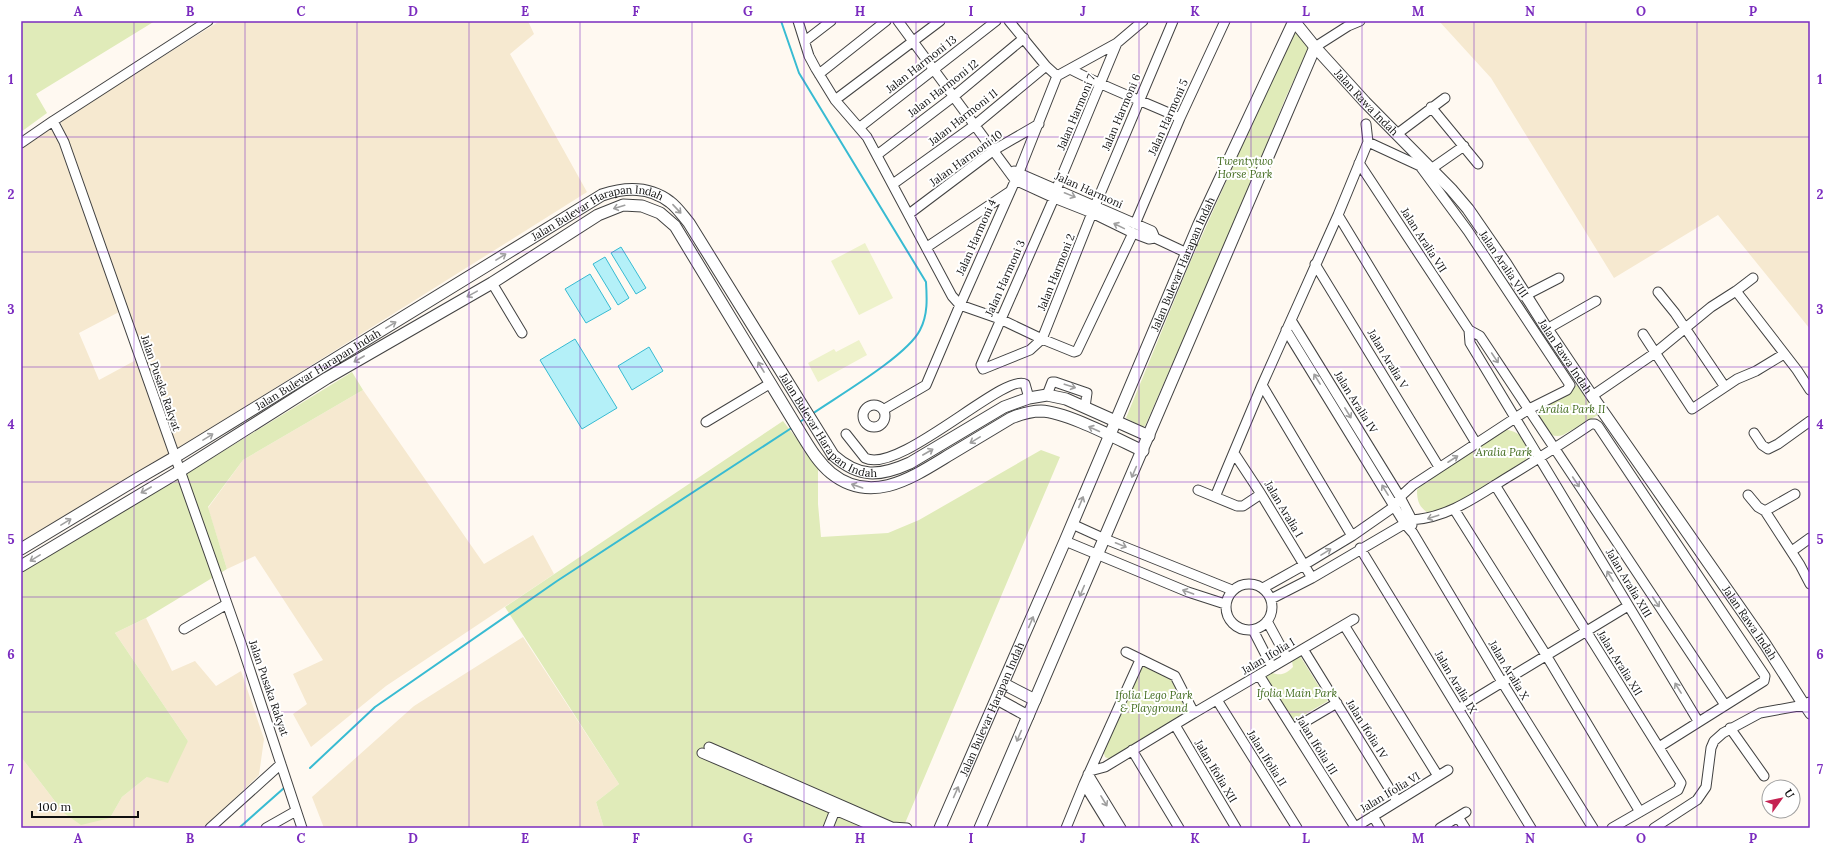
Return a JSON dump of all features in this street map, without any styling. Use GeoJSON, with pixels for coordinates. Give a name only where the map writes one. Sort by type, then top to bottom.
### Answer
{"type":"FeatureCollection","features":[{"type":"Feature","properties":{"kind":"street"},"geometry":{"type":"LineString","coordinates":[[21,143],[208,21]]}},
{"type":"Feature","properties":{"kind":"street"},"geometry":{"type":"LineString","coordinates":[[798,21],[809,56],[819,74],[836,100],[860,127],[893,184],[952,296],[960,305]]}},
{"type":"Feature","properties":{"kind":"street"},"geometry":{"type":"LineString","coordinates":[[805,41],[831,21]]}},
{"type":"Feature","properties":{"kind":"street"},"geometry":{"type":"LineString","coordinates":[[819,74],[886,21]]}},
{"type":"Feature","properties":{"kind":"street"},"geometry":{"type":"LineString","coordinates":[[898,21],[953,97],[994,150]]}},
{"type":"Feature","properties":{"kind":"street"},"geometry":{"type":"LineString","coordinates":[[836,100],[940,21]]}},
{"type":"Feature","properties":{"kind":"street","name":"Jalan Harmoni 13"},"geometry":{"type":"LineString","coordinates":[[860,127],[996,21]]}},
{"type":"Feature","properties":{"kind":"street"},"geometry":{"type":"LineString","coordinates":[[1009,21],[1046,66],[1057,76],[1117,43],[1143,21]]}},
{"type":"Feature","properties":{"kind":"street","name":"Jalan Harmoni 6"},"geometry":{"type":"LineString","coordinates":[[1094,209],[1173,21]]}},
{"type":"Feature","properties":{"kind":"street","name":"Jalan Harmoni 5"},"geometry":{"type":"LineString","coordinates":[[960,305],[1000,319],[1074,352],[1078,350],[1134,228],[1180,118],[1225,21]]}},
{"type":"Feature","properties":{"kind":"street","name":"Jalan Rawa Indah"},"geometry":{"type":"LineString","coordinates":[[1294,21],[1315,48],[1468,209],[1592,396],[1808,707]]}},
{"type":"Feature","properties":{"kind":"street","name":"Jalan Bulevar Harapan Indah"},"geometry":{"type":"LineString","coordinates":[[940,828],[1004,684],[1187,253],[1294,21]]}},
{"type":"Feature","properties":{"kind":"street"},"geometry":{"type":"LineString","coordinates":[[980,828],[1105,539],[1302,75],[1315,48],[1348,26],[1360,21]]}},
{"type":"Feature","properties":{"kind":"street","name":"Jalan Harmoni 12"},"geometry":{"type":"LineString","coordinates":[[877,155],[953,97],[1024,38]]}},
{"type":"Feature","properties":{"kind":"street","name":"Jalan Harmoni 7"},"geometry":{"type":"LineString","coordinates":[[1055,194],[1117,43]]}},
{"type":"Feature","properties":{"kind":"street","name":"Jalan Harmoni 11"},"geometry":{"type":"LineString","coordinates":[[893,184],[975,125],[1046,66]]}},
{"type":"Feature","properties":{"kind":"street"},"geometry":{"type":"LineString","coordinates":[[1070,69],[1100,84],[1180,118]]}},
{"type":"Feature","properties":{"kind":"street","name":"Jalan Harmoni 4"},"geometry":{"type":"LineString","coordinates":[[883,410],[926,385],[1017,176],[1057,76]]}},
{"type":"Feature","properties":{"kind":"street"},"geometry":{"type":"LineString","coordinates":[[1397,134],[1445,98]]}},
{"type":"Feature","properties":{"kind":"street"},"geometry":{"type":"LineString","coordinates":[[1431,107],[1478,164]]}},
{"type":"Feature","properties":{"kind":"street","name":"Jalan Pusaka Rakyat"},"geometry":{"type":"LineString","coordinates":[[53,121],[66,149],[227,604],[302,828]]}},
{"type":"Feature","properties":{"kind":"street","name":"Jalan Harmoni 10"},"geometry":{"type":"LineString","coordinates":[[909,214],[994,150],[1039,124]]}},
{"type":"Feature","properties":{"kind":"street"},"geometry":{"type":"LineString","coordinates":[[1215,497],[1262,385],[1338,215],[1368,142],[1366,124]]}},
{"type":"Feature","properties":{"kind":"street","name":"Jalan Aralia VIII"},"geometry":{"type":"LineString","coordinates":[[1368,142],[1420,166],[1468,231],[1570,385],[1567,390],[1516,418],[1413,485],[1400,497],[1395,506]]}},
{"type":"Feature","properties":{"kind":"street"},"geometry":{"type":"LineString","coordinates":[[1431,169],[1464,146]]}},
{"type":"Feature","properties":{"kind":"street","name":"Jalan Harmoni"},"geometry":{"type":"LineString","coordinates":[[994,150],[1009,170],[1017,176],[1134,228],[1152,232],[1155,238],[1187,253]]}},
{"type":"Feature","properties":{"kind":"street","name":"Jalan Aralia VII"},"geometry":{"type":"LineString","coordinates":[[1359,163],[1469,330],[1480,336],[1554,450],[1725,705]]}},
{"type":"Feature","properties":{"kind":"street","name":"Jalan Bulevar Harapan Indah"},"geometry":{"type":"LineString","coordinates":[[21,550],[137,479],[175,458],[602,195],[618,189],[634,188],[650,191],[670,202],[689,223],[833,455],[841,462],[864,473],[879,473],[894,470],[910,463],[1004,407],[1029,398],[1047,396],[1066,399],[1149,436]]}},
{"type":"Feature","properties":{"kind":"street"},"geometry":{"type":"LineString","coordinates":[[927,247],[1010,191]]}},
{"type":"Feature","properties":{"kind":"street","name":"Jalan Harmoni 3"},"geometry":{"type":"LineString","coordinates":[[1042,339],[1030,350],[982,368],[981,365],[1000,319],[1055,194]]}},
{"type":"Feature","properties":{"kind":"street","name":"Jalan Bulevar Harapan Indah"},"geometry":{"type":"LineString","coordinates":[[21,566],[180,471],[327,378],[492,283],[598,215],[623,205],[642,206],[660,213],[675,226],[690,248],[803,437],[821,464],[832,474],[843,480],[864,488],[887,487],[912,478],[1011,418],[1024,413],[1042,411],[1060,414],[1142,451]]}},
{"type":"Feature","properties":{"kind":"street","name":"Jalan Harmoni 2"},"geometry":{"type":"LineString","coordinates":[[1042,339],[1094,209]]}},
{"type":"Feature","properties":{"kind":"street"},"geometry":{"type":"LineString","coordinates":[[1338,215],[1476,443]]}},
{"type":"Feature","properties":{"kind":"street"},"geometry":{"type":"LineString","coordinates":[[690,248],[701,242]]}},
{"type":"Feature","properties":{"kind":"street","name":"Jalan Aralia V"},"geometry":{"type":"LineString","coordinates":[[1315,264],[1440,467]]}},
{"type":"Feature","properties":{"kind":"street"},"geometry":{"type":"LineString","coordinates":[[1526,295],[1559,278]]}},
{"type":"Feature","properties":{"kind":"street"},"geometry":{"type":"LineString","coordinates":[[1592,396],[1655,353],[1711,307],[1753,278]]}},
{"type":"Feature","properties":{"kind":"street"},"geometry":{"type":"LineString","coordinates":[[492,283],[522,333]]}},
{"type":"Feature","properties":{"kind":"street"},"geometry":{"type":"LineString","coordinates":[[1736,291],[1810,390]]}},
{"type":"Feature","properties":{"kind":"street"},"geometry":{"type":"LineString","coordinates":[[1658,292],[1675,313],[1684,329],[1725,387]]}},
{"type":"Feature","properties":{"kind":"street"},"geometry":{"type":"LineString","coordinates":[[1547,329],[1596,302]]}},
{"type":"Feature","properties":{"kind":"street","name":"Jalan Aralia IV"},"geometry":{"type":"LineString","coordinates":[[1291,320],[1400,497],[1408,522]]}},
{"type":"Feature","properties":{"kind":"street"},"geometry":{"type":"LineString","coordinates":[[1286,330],[1395,506],[1408,522]]}},
{"type":"Feature","properties":{"kind":"street","name":"Jalan Aralia VII"},"geometry":{"type":"LineString","coordinates":[[1469,330],[1470,344],[1516,418]]}},
{"type":"Feature","properties":{"kind":"street"},"geometry":{"type":"LineString","coordinates":[[1643,334],[1692,409],[1737,379],[1756,371],[1784,354]]}},
{"type":"Feature","properties":{"kind":"street"},"geometry":{"type":"LineString","coordinates":[[747,343],[759,336]]}},
{"type":"Feature","properties":{"kind":"street"},"geometry":{"type":"LineString","coordinates":[[1047,396],[1050,385],[1052,382],[1055,382],[1087,393],[1085,407]]}},
{"type":"Feature","properties":{"kind":"street"},"geometry":{"type":"LineString","coordinates":[[706,422],[771,383]]}},
{"type":"Feature","properties":{"kind":"street"},"geometry":{"type":"LineString","coordinates":[[846,434],[861,455],[868,460],[884,460],[903,452],[997,393],[1023,383],[1025,384],[1029,398]]}},
{"type":"Feature","properties":{"kind":"street"},"geometry":{"type":"LineString","coordinates":[[1262,385],[1352,536]]}},
{"type":"Feature","properties":{"kind":"street"},"geometry":{"type":"LineString","coordinates":[[997,393],[1004,407]]}},
{"type":"Feature","properties":{"kind":"street","name":"Jalan Aralia XIII"},"geometry":{"type":"LineString","coordinates":[[1516,418],[1698,721]]}},
{"type":"Feature","properties":{"kind":"street"},"geometry":{"type":"LineString","coordinates":[[1754,433],[1764,448],[1769,448],[1778,444],[1810,421]]}},
{"type":"Feature","properties":{"kind":"street"},"geometry":{"type":"LineString","coordinates":[[1271,599],[1312,578],[1360,548],[1408,522],[1427,519],[1454,510],[1540,457],[1554,450],[1591,424],[1598,426],[1764,675],[1764,679],[1659,747]]}},
{"type":"Feature","properties":{"kind":"street"},"geometry":{"type":"LineString","coordinates":[[903,452],[910,463]]}},
{"type":"Feature","properties":{"kind":"street","name":"Jalan Aralia I"},"geometry":{"type":"LineString","coordinates":[[1234,453],[1261,494],[1312,578]]}},
{"type":"Feature","properties":{"kind":"street"},"geometry":{"type":"LineString","coordinates":[[864,473],[868,460]]}},
{"type":"Feature","properties":{"kind":"street","name":"Jalan Aralia XII"},"geometry":{"type":"LineString","coordinates":[[1495,485],[1659,747],[1681,785],[1678,790],[1612,828]]}},
{"type":"Feature","properties":{"kind":"street"},"geometry":{"type":"LineString","coordinates":[[1198,490],[1237,506],[1243,506],[1261,494]]}},
{"type":"Feature","properties":{"kind":"street"},"geometry":{"type":"LineString","coordinates":[[1765,511],[1795,494]]}},
{"type":"Feature","properties":{"kind":"street"},"geometry":{"type":"LineString","coordinates":[[1748,495],[1765,511],[1792,551],[1810,584]]}},
{"type":"Feature","properties":{"kind":"street"},"geometry":{"type":"LineString","coordinates":[[1263,588],[1352,536],[1395,506]]}},
{"type":"Feature","properties":{"kind":"street"},"geometry":{"type":"LineString","coordinates":[[1454,510],[1546,655],[1640,812]]}},
{"type":"Feature","properties":{"kind":"street","name":"Jalan Aralia X"},"geometry":{"type":"LineString","coordinates":[[1408,522],[1413,533],[1502,682],[1592,828]]}},
{"type":"Feature","properties":{"kind":"street"},"geometry":{"type":"LineString","coordinates":[[1072,524],[1105,539],[1232,590]]}},
{"type":"Feature","properties":{"kind":"street"},"geometry":{"type":"LineString","coordinates":[[1792,551],[1810,538]]}},
{"type":"Feature","properties":{"kind":"street"},"geometry":{"type":"LineString","coordinates":[[1065,541],[1188,592],[1225,604]]}},
{"type":"Feature","properties":{"kind":"street","name":"Jalan Aralia IX"},"geometry":{"type":"LineString","coordinates":[[1360,548],[1530,828]]}},
{"type":"Feature","properties":{"kind":"street"},"geometry":{"type":"LineString","coordinates":[[1247,583],[1255,584],[1263,588],[1271,599],[1271,615],[1268,621],[1261,627],[1253,630],[1244,630],[1233,623],[1226,612],[1225,604],[1232,590],[1238,585],[1247,583]]}},
{"type":"Feature","properties":{"kind":"street"},"geometry":{"type":"LineString","coordinates":[[184,629],[227,604]]}},
{"type":"Feature","properties":{"kind":"street"},"geometry":{"type":"LineString","coordinates":[[1458,709],[1628,606]]}},
{"type":"Feature","properties":{"kind":"street","name":"Jalan Ifolia I"},"geometry":{"type":"LineString","coordinates":[[1089,773],[1105,767],[1354,619]]}},
{"type":"Feature","properties":{"kind":"street"},"geometry":{"type":"LineString","coordinates":[[1268,621],[1287,658]]}},
{"type":"Feature","properties":{"kind":"street"},"geometry":{"type":"LineString","coordinates":[[1344,625],[1438,776]]}},
{"type":"Feature","properties":{"kind":"street"},"geometry":{"type":"LineString","coordinates":[[1253,630],[1272,667]]}},
{"type":"Feature","properties":{"kind":"street","name":"Jalan Ifolia IV"},"geometry":{"type":"LineString","coordinates":[[1303,649],[1397,801]]}},
{"type":"Feature","properties":{"kind":"street"},"geometry":{"type":"LineString","coordinates":[[1126,652],[1176,676],[1194,713]]}},
{"type":"Feature","properties":{"kind":"street"},"geometry":{"type":"LineString","coordinates":[[1066,828],[1084,784],[1140,660]]}},
{"type":"Feature","properties":{"kind":"street","name":"Jalan Ifolia III"},"geometry":{"type":"LineString","coordinates":[[1259,675],[1354,828]]}},
{"type":"Feature","properties":{"kind":"street"},"geometry":{"type":"LineString","coordinates":[[1004,684],[1035,700]]}},
{"type":"Feature","properties":{"kind":"street"},"geometry":{"type":"LineString","coordinates":[[997,699],[1028,716]]}},
{"type":"Feature","properties":{"kind":"street","name":"Jalan Ifolia II"},"geometry":{"type":"LineString","coordinates":[[1217,700],[1297,828]]}},
{"type":"Feature","properties":{"kind":"street"},"geometry":{"type":"LineString","coordinates":[[1293,729],[1337,703]]}},
{"type":"Feature","properties":{"kind":"street"},"geometry":{"type":"LineString","coordinates":[[1657,827],[1697,800],[1706,787],[1710,748],[1714,741],[1730,728],[1760,713],[1808,707]]}},
{"type":"Feature","properties":{"kind":"street","name":"Jalan Ifolia XII"},"geometry":{"type":"LineString","coordinates":[[1175,725],[1236,828]]}},
{"type":"Feature","properties":{"kind":"street"},"geometry":{"type":"LineString","coordinates":[[1730,728],[1764,776]]}},
{"type":"Feature","properties":{"kind":"street"},"geometry":{"type":"LineString","coordinates":[[705,750],[836,807],[877,828]]}},
{"type":"Feature","properties":{"kind":"street"},"geometry":{"type":"LineString","coordinates":[[1132,750],[1179,828]]}},
{"type":"Feature","properties":{"kind":"street"},"geometry":{"type":"LineString","coordinates":[[210,828],[281,764]]}},
{"type":"Feature","properties":{"kind":"street","name":"Jalan Ifolia VI"},"geometry":{"type":"LineString","coordinates":[[1354,828],[1448,770]]}},
{"type":"Feature","properties":{"kind":"street"},"geometry":{"type":"LineString","coordinates":[[1089,773],[1121,828]]}},
{"type":"Feature","properties":{"kind":"street"},"geometry":{"type":"LineString","coordinates":[[1084,784],[1111,828]]}},
{"type":"Feature","properties":{"kind":"street"},"geometry":{"type":"LineString","coordinates":[[836,807],[892,827],[907,828]]}},
{"type":"Feature","properties":{"kind":"street"},"geometry":{"type":"LineString","coordinates":[[828,828],[836,807]]}},
{"type":"Feature","properties":{"kind":"street"},"geometry":{"type":"LineString","coordinates":[[266,828],[296,811]]}},
{"type":"Feature","properties":{"kind":"street"},"geometry":{"type":"LineString","coordinates":[[1440,828],[1462,815],[1465,828]]}},
{"type":"Feature","properties":{"kind":"street"},"geometry":{"type":"LineString","coordinates":[[1373,816],[1380,828]]}},
{"type":"Feature","properties":{"kind":"shaded area"},"geometry":{"type":"Polygon","coordinates":[[[220,21],[528,21],[534,34],[510,54],[587,192],[178,449],[61,123],[64,118],[220,21]]]}},
{"type":"Feature","properties":{"kind":"shaded area"},"geometry":{"type":"Polygon","coordinates":[[[1439,21],[1810,21],[1810,329],[1718,215],[1614,278],[1491,78],[1439,21]]]}},
{"type":"Feature","properties":{"kind":"shaded area"},"geometry":{"type":"Polygon","coordinates":[[[49,130],[54,131],[60,146],[119,312],[79,333],[99,380],[136,360],[170,454],[21,542],[21,148],[49,130]]]}},
{"type":"Feature","properties":{"kind":"shaded area"},"geometry":{"type":"Polygon","coordinates":[[[363,390],[484,564],[533,535],[554,574],[386,686],[311,747],[293,714],[307,704],[293,674],[323,660],[255,556],[227,569],[208,508],[243,460],[363,390]]]}},
{"type":"Feature","properties":{"kind":"shaded area"},"geometry":{"type":"Polygon","coordinates":[[[146,618],[172,671],[195,661],[216,686],[241,671],[264,739],[259,775],[204,828],[21,828],[21,757],[64,813],[110,818],[122,797],[188,741],[115,633],[146,618]]]}},
{"type":"Feature","properties":{"kind":"shaded area"},"geometry":{"type":"Polygon","coordinates":[[[523,637],[619,784],[596,802],[604,828],[324,828],[312,797],[414,706],[523,637]]]}},
{"type":"Feature","properties":{"kind":"green space"},"geometry":{"type":"Polygon","coordinates":[[[21,21],[155,21],[36,94],[47,113],[21,132],[21,21]]]}},
{"type":"Feature","properties":{"kind":"green space","name":"Twentytwo Horse Park"},"geometry":{"type":"Polygon","coordinates":[[[1297,30],[1310,45],[1285,99],[1255,175],[1145,426],[1142,427],[1126,418],[1189,265],[1293,31],[1297,30]]]}},
{"type":"Feature","properties":{"kind":"green space"},"geometry":{"type":"Polygon","coordinates":[[[865,243],[893,298],[859,315],[831,261],[865,243]]]}},
{"type":"Feature","properties":{"kind":"green space"},"geometry":{"type":"Polygon","coordinates":[[[859,340],[867,355],[818,382],[808,363],[834,349],[836,352],[859,340]]]}},
{"type":"Feature","properties":{"kind":"green space"},"geometry":{"type":"Polygon","coordinates":[[[352,372],[363,390],[243,460],[208,507],[227,569],[146,618],[115,633],[188,741],[168,783],[147,777],[122,797],[110,818],[81,825],[64,813],[21,757],[21,558],[186,474],[352,372]]]}},
{"type":"Feature","properties":{"kind":"green space","name":"Aralia Park II"},"geometry":{"type":"Polygon","coordinates":[[[1577,385],[1598,415],[1563,435],[1554,436],[1547,432],[1537,417],[1540,409],[1577,385]]]}},
{"type":"Feature","properties":{"kind":"green space"},"geometry":{"type":"Polygon","coordinates":[[[783,421],[818,466],[818,504],[821,537],[888,533],[919,520],[1041,450],[1060,457],[903,828],[604,828],[596,802],[619,784],[505,607],[783,421]]]}},
{"type":"Feature","properties":{"kind":"green space","name":"Aralia Park"},"geometry":{"type":"Polygon","coordinates":[[[1504,429],[1517,433],[1526,440],[1528,451],[1527,457],[1523,464],[1446,512],[1431,515],[1424,510],[1420,505],[1417,495],[1417,490],[1423,483],[1504,429]]]}},
{"type":"Feature","properties":{"kind":"green space","name":"Ifolia Main Park"},"geometry":{"type":"Polygon","coordinates":[[[1300,656],[1328,701],[1290,723],[1262,677],[1270,672],[1280,674],[1287,672],[1293,667],[1292,661],[1300,656]]]}},
{"type":"Feature","properties":{"kind":"green space","name":"Ifolia Lego Park & Playground"},"geometry":{"type":"Polygon","coordinates":[[[1143,664],[1169,676],[1189,710],[1138,743],[1109,759],[1105,757],[1103,750],[1143,664]]]}},
{"type":"Feature","properties":{"kind":"water"},"geometry":{"type":"Polygon","coordinates":[[[621,247],[646,288],[636,294],[611,253],[621,247]]]}},
{"type":"Feature","properties":{"kind":"water"},"geometry":{"type":"Polygon","coordinates":[[[605,257],[629,298],[618,305],[593,264],[605,257]]]}},
{"type":"Feature","properties":{"kind":"water"},"geometry":{"type":"Polygon","coordinates":[[[590,274],[611,309],[586,323],[565,289],[590,274]]]}},
{"type":"Feature","properties":{"kind":"water"},"geometry":{"type":"Polygon","coordinates":[[[575,339],[617,408],[582,429],[540,360],[575,339]]]}},
{"type":"Feature","properties":{"kind":"water"},"geometry":{"type":"Polygon","coordinates":[[[649,347],[663,371],[632,390],[618,366],[649,347]]]}},
{"type":"Feature","properties":{"kind":"waterway"},"geometry":{"type":"LineString","coordinates":[[781,21],[799,73],[926,282],[926,312],[923,324],[913,340],[901,352],[871,375],[812,414]]}},
{"type":"Feature","properties":{"kind":"waterway"},"geometry":{"type":"LineString","coordinates":[[798,423],[806,418]]}},
{"type":"Feature","properties":{"kind":"waterway"},"geometry":{"type":"LineString","coordinates":[[310,768],[375,707],[557,581],[793,427]]}},
{"type":"Feature","properties":{"kind":"waterway"},"geometry":{"type":"LineString","coordinates":[[239,828],[284,788]]}}]}
